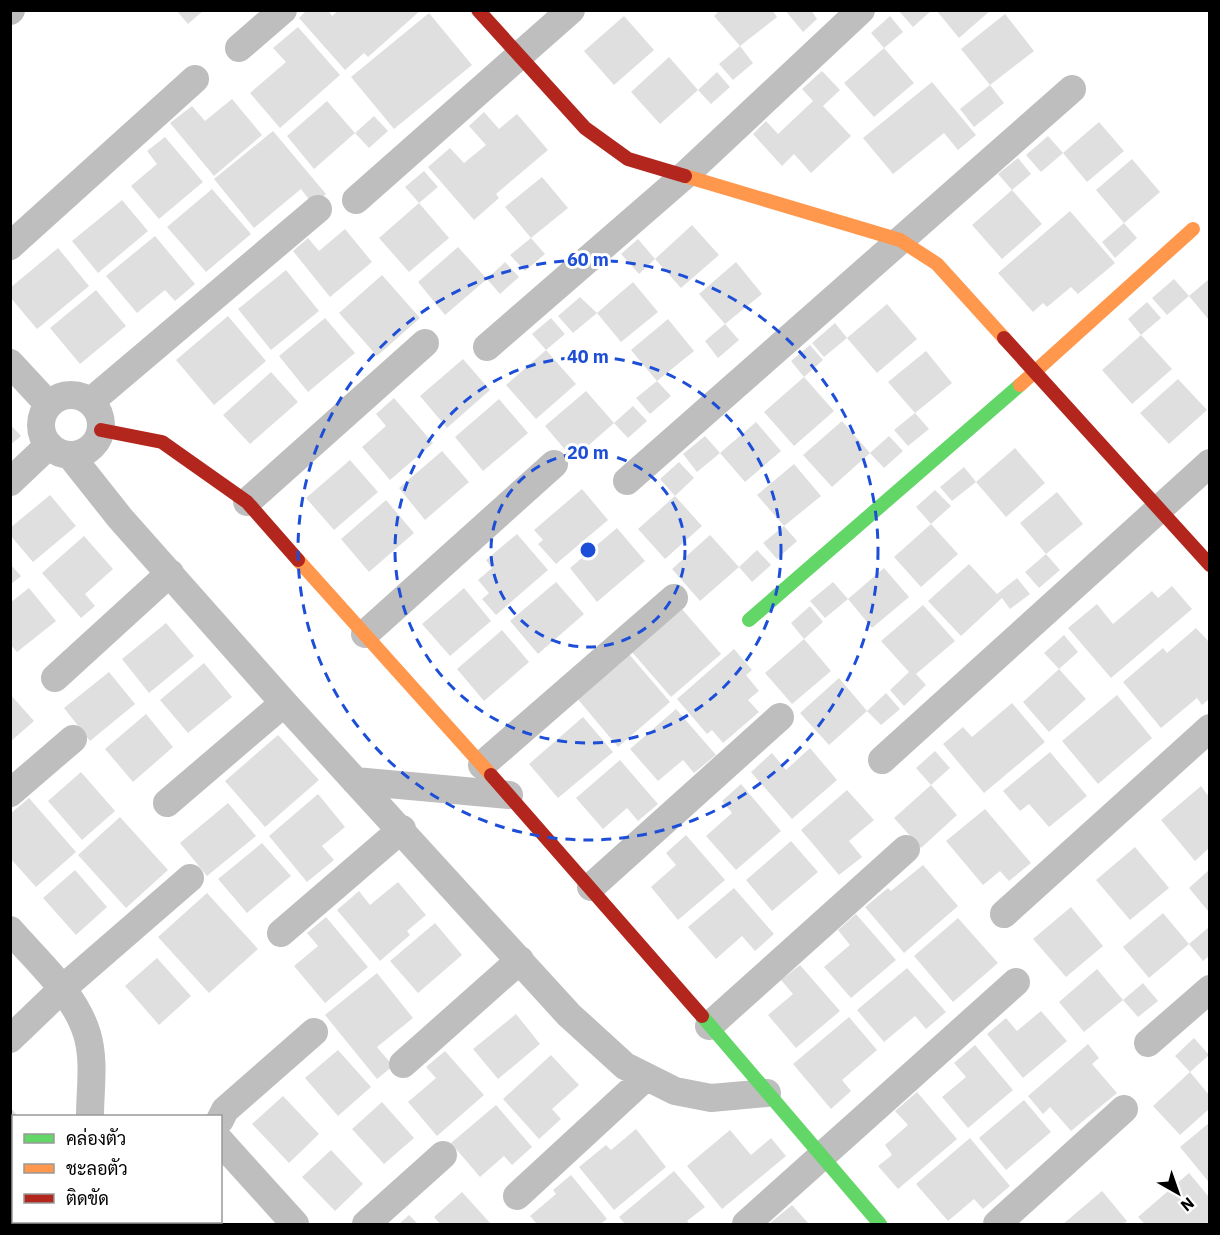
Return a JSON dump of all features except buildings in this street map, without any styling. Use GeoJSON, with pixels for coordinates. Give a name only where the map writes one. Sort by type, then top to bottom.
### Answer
{"type":"FeatureCollection","features":[{"type":"Feature","properties":{"kind":"street"},"geometry":{"type":"LineString","coordinates":[[239,48],[283,10]]}},
{"type":"Feature","properties":{"kind":"street"},"geometry":{"type":"LineString","coordinates":[[478,10],[585,128],[627,159],[900,240],[937,264],[1209,565]]}},
{"type":"Feature","properties":{"kind":"street"},"geometry":{"type":"LineString","coordinates":[[356,200],[571,10]]}},
{"type":"Feature","properties":{"kind":"street"},"geometry":{"type":"LineString","coordinates":[[487,347],[684,176],[861,10]]}},
{"type":"Feature","properties":{"kind":"street"},"geometry":{"type":"LineString","coordinates":[[10,246],[195,79]]}},
{"type":"Feature","properties":{"kind":"street"},"geometry":{"type":"LineString","coordinates":[[627,481],[1071,89]]}},
{"type":"Feature","properties":{"kind":"street"},"geometry":{"type":"LineString","coordinates":[[90,402],[318,209]]}},
{"type":"Feature","properties":{"kind":"street"},"geometry":{"type":"LineString","coordinates":[[750,620],[1036,371],[1194,229]]}},
{"type":"Feature","properties":{"kind":"street"},"geometry":{"type":"LineString","coordinates":[[247,501],[425,343]]}},
{"type":"Feature","properties":{"kind":"street"},"geometry":{"type":"LineString","coordinates":[[10,363],[49,405]]}},
{"type":"Feature","properties":{"kind":"street"},"geometry":{"type":"LineString","coordinates":[[10,482],[59,450],[90,448],[101,430],[99,414],[90,402],[80,396],[69,395],[58,398],[42,414],[41,426],[59,450],[284,703],[402,829],[569,1015],[625,1066],[675,1091],[711,1098],[767,1093]]}},
{"type":"Feature","properties":{"kind":"street"},"geometry":{"type":"LineString","coordinates":[[101,430],[145,436],[162,442],[247,501],[591,887],[880,1224]]}},
{"type":"Feature","properties":{"kind":"street"},"geometry":{"type":"LineString","coordinates":[[882,760],[1209,463]]}},
{"type":"Feature","properties":{"kind":"street"},"geometry":{"type":"LineString","coordinates":[[365,634],[554,464]]}},
{"type":"Feature","properties":{"kind":"street"},"geometry":{"type":"LineString","coordinates":[[55,678],[170,573]]}},
{"type":"Feature","properties":{"kind":"street"},"geometry":{"type":"LineString","coordinates":[[482,765],[674,598]]}},
{"type":"Feature","properties":{"kind":"street"},"geometry":{"type":"LineString","coordinates":[[167,803],[284,703]]}},
{"type":"Feature","properties":{"kind":"street"},"geometry":{"type":"LineString","coordinates":[[591,887],[780,717]]}},
{"type":"Feature","properties":{"kind":"street"},"geometry":{"type":"LineString","coordinates":[[1004,914],[1209,728]]}},
{"type":"Feature","properties":{"kind":"street"},"geometry":{"type":"LineString","coordinates":[[10,793],[73,739]]}},
{"type":"Feature","properties":{"kind":"street"},"geometry":{"type":"LineString","coordinates":[[355,781],[509,795]]}},
{"type":"Feature","properties":{"kind":"street"},"geometry":{"type":"LineString","coordinates":[[281,933],[402,829]]}},
{"type":"Feature","properties":{"kind":"street"},"geometry":{"type":"LineString","coordinates":[[709,1026],[906,849]]}},
{"type":"Feature","properties":{"kind":"street"},"geometry":{"type":"LineString","coordinates":[[10,1039],[62,989],[190,878]]}},
{"type":"Feature","properties":{"kind":"street"},"geometry":{"type":"LineString","coordinates":[[10,930],[62,989],[87,1033],[91,1060],[90,1115]]}},
{"type":"Feature","properties":{"kind":"street"},"geometry":{"type":"LineString","coordinates":[[403,1064],[520,960]]}},
{"type":"Feature","properties":{"kind":"street"},"geometry":{"type":"LineString","coordinates":[[746,1224],[1016,982]]}},
{"type":"Feature","properties":{"kind":"street"},"geometry":{"type":"LineString","coordinates":[[1148,1043],[1209,989]]}},
{"type":"Feature","properties":{"kind":"street"},"geometry":{"type":"LineString","coordinates":[[222,1116],[225,1110],[314,1032]]}},
{"type":"Feature","properties":{"kind":"street"},"geometry":{"type":"LineString","coordinates":[[517,1196],[646,1077]]}},
{"type":"Feature","properties":{"kind":"street"},"geometry":{"type":"LineString","coordinates":[[997,1224],[1124,1109]]}},
{"type":"Feature","properties":{"kind":"street"},"geometry":{"type":"LineString","coordinates":[[222,1143],[295,1224]]}},
{"type":"Feature","properties":{"kind":"street"},"geometry":{"type":"LineString","coordinates":[[366,1224],[444,1155]]}},
{"type":"Feature","properties":{"kind":"traffic: fast"},"geometry":{"type":"LineString","coordinates":[[749,620],[1020,385]]}},
{"type":"Feature","properties":{"kind":"traffic: fast"},"geometry":{"type":"LineString","coordinates":[[702,1016],[880,1224]]}},
{"type":"Feature","properties":{"kind":"traffic: slow"},"geometry":{"type":"LineString","coordinates":[[685,176],[900,240],[937,264],[1004,338]]}},
{"type":"Feature","properties":{"kind":"traffic: slow"},"geometry":{"type":"LineString","coordinates":[[1020,385],[1193,229]]}},
{"type":"Feature","properties":{"kind":"traffic: slow"},"geometry":{"type":"LineString","coordinates":[[298,560],[491,775]]}},
{"type":"Feature","properties":{"kind":"traffic: jam"},"geometry":{"type":"LineString","coordinates":[[478,10],[585,128],[628,159],[685,176]]}},
{"type":"Feature","properties":{"kind":"traffic: jam"},"geometry":{"type":"LineString","coordinates":[[1004,338],[1210,565]]}},
{"type":"Feature","properties":{"kind":"traffic: jam"},"geometry":{"type":"LineString","coordinates":[[101,430],[162,442],[247,502],[298,560]]}},
{"type":"Feature","properties":{"kind":"traffic: jam"},"geometry":{"type":"LineString","coordinates":[[491,775],[702,1016]]}}]}
